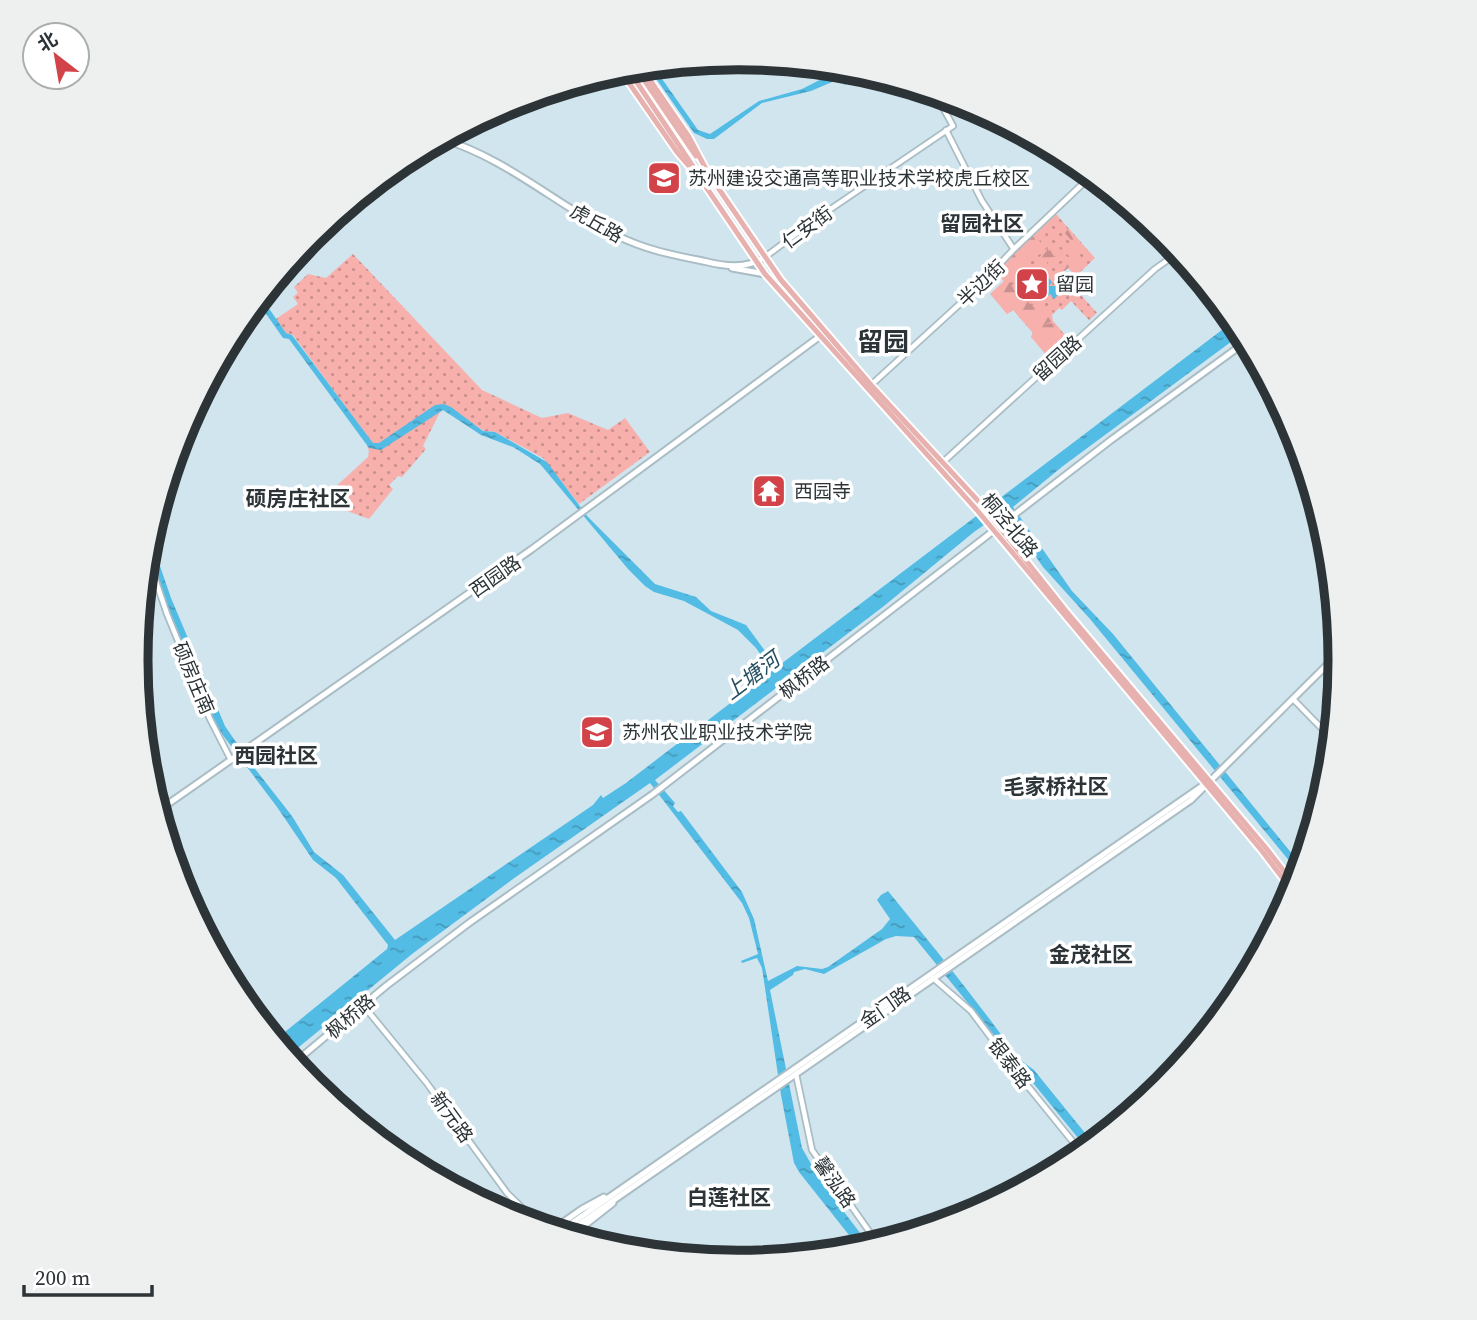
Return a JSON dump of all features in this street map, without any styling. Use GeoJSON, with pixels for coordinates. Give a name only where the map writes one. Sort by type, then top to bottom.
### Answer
{"type":"FeatureCollection","features":[{"type":"Feature","properties":{"kind":"main road","name":"桐泾北路"},"geometry":{"type":"LineString","coordinates":[[645,78],[689,137],[708,173],[780,280],[823,334],[991,521],[1287,877]]}},
{"type":"Feature","properties":{"kind":"main road","name":"桐泾北路"},"geometry":{"type":"LineString","coordinates":[[635,79],[682,146],[701,180],[756,262],[823,334]]}},
{"type":"Feature","properties":{"kind":"main road","name":"桐泾北路"},"geometry":{"type":"LineString","coordinates":[[627,80],[677,152],[701,180]]}},
{"type":"Feature","properties":{"kind":"main road","name":"虎丘路"},"geometry":{"type":"LineString","coordinates":[[454,143],[484,155],[629,241],[654,251],[736,266],[756,262],[765,257]]}},
{"type":"Feature","properties":{"kind":"main road"},"geometry":{"type":"LineString","coordinates":[[719,265],[765,274]]}},
{"type":"Feature","properties":{"kind":"main road","name":"西园路"},"geometry":{"type":"LineString","coordinates":[[167,805],[583,511],[823,334]]}},
{"type":"Feature","properties":{"kind":"main road","name":"枫桥路"},"geometry":{"type":"LineString","coordinates":[[302,1056],[469,923],[653,794],[1111,440],[1238,347]]}},
{"type":"Feature","properties":{"kind":"main road","name":"金门路"},"geometry":{"type":"LineString","coordinates":[[570,1225],[788,1077],[1209,783],[1328,664]]}},
{"type":"Feature","properties":{"kind":"main road","name":"桐泾北路"},"geometry":{"type":"LineString","coordinates":[[1209,783],[1286,881]]}},
{"type":"Feature","properties":{"kind":"main road","name":"金门路"},"geometry":{"type":"LineString","coordinates":[[788,1077],[933,978],[940,970]]}},
{"type":"Feature","properties":{"kind":"main road"},"geometry":{"type":"LineString","coordinates":[[562,1223],[587,1206],[621,1192]]}},
{"type":"Feature","properties":{"kind":"main road"},"geometry":{"type":"LineString","coordinates":[[582,1229],[603,1214],[621,1192]]}},
{"type":"Feature","properties":{"kind":"main road","name":"金门路"},"geometry":{"type":"LineString","coordinates":[[574,1226],[590,1213]]}},
{"type":"Feature","properties":{"kind":"street","name":"仁安街"},"geometry":{"type":"LineString","coordinates":[[765,257],[953,126],[942,107]]}},
{"type":"Feature","properties":{"kind":"street"},"geometry":{"type":"LineString","coordinates":[[946,131],[982,201],[1014,248]]}},
{"type":"Feature","properties":{"kind":"street","name":"半边街"},"geometry":{"type":"LineString","coordinates":[[869,387],[974,291],[1014,248],[1084,182]]}},
{"type":"Feature","properties":{"kind":"street","name":"留园路"},"geometry":{"type":"LineString","coordinates":[[940,465],[1155,269],[1170,258]]}},
{"type":"Feature","properties":{"kind":"street","name":"硕房庄南"},"geometry":{"type":"LineString","coordinates":[[155,578],[171,626],[210,719],[231,760]]}},
{"type":"Feature","properties":{"kind":"street"},"geometry":{"type":"LineString","coordinates":[[1293,699],[1324,730]]}},
{"type":"Feature","properties":{"kind":"street","name":"银泰路"},"geometry":{"type":"LineString","coordinates":[[933,978],[971,1011],[1076,1144]]}},
{"type":"Feature","properties":{"kind":"street","name":"新元路"},"geometry":{"type":"LineString","coordinates":[[363,1006],[426,1082],[507,1193],[524,1209]]}},
{"type":"Feature","properties":{"kind":"street","name":"馨泓路"},"geometry":{"type":"LineString","coordinates":[[796,1074],[812,1150],[872,1235]]}},
{"type":"Feature","properties":{"kind":"green space","name":"留园"},"geometry":{"type":"Polygon","coordinates":[[[1056,214],[1095,258],[1076,276],[1068,268],[1057,277],[1070,291],[1074,287],[1097,313],[1089,320],[1071,301],[1062,310],[1059,308],[1052,315],[1053,321],[1068,338],[1047,356],[1031,337],[1033,333],[1013,310],[1007,314],[990,294],[1004,281],[995,271],[1056,214]]]}},
{"type":"Feature","properties":{"kind":"green space"},"geometry":{"type":"Polygon","coordinates":[[[1066,227],[1078,239],[1075,240],[1081,249],[1078,253],[1088,265],[1076,274],[1069,267],[1057,278],[1055,275],[1061,268],[1065,269],[1059,265],[1061,263],[1067,268],[1063,263],[1067,260],[1063,262],[1057,255],[1048,259],[1043,266],[1049,269],[1041,274],[1036,271],[1040,275],[1045,272],[1047,275],[1042,282],[1039,279],[1032,285],[1032,291],[1042,303],[1037,302],[1051,313],[1058,309],[1050,315],[1052,322],[1047,323],[1044,330],[1047,324],[1053,323],[1066,338],[1048,354],[1031,337],[1033,333],[1014,309],[1007,314],[1002,308],[1004,306],[992,294],[1005,282],[997,273],[1003,267],[1008,271],[1012,264],[1010,262],[998,268],[1017,249],[1022,255],[1025,252],[1021,247],[1041,228],[1046,234],[1044,236],[1043,233],[1039,240],[1045,250],[1032,260],[1028,256],[1030,261],[1026,256],[1027,259],[1017,273],[1006,280],[1009,280],[1017,296],[1020,292],[1030,304],[1034,305],[1026,298],[1028,296],[1025,288],[1021,289],[1014,283],[1040,265],[1039,257],[1047,251],[1042,241],[1049,251],[1055,245],[1054,242],[1068,258],[1063,250],[1072,241],[1062,230],[1066,227]]]}},
{"type":"Feature","properties":{"kind":"green space"},"geometry":{"type":"Polygon","coordinates":[[[353,254],[482,390],[542,418],[568,413],[608,430],[625,418],[650,452],[579,504],[543,458],[495,432],[484,431],[444,404],[423,446],[426,449],[402,477],[398,476],[389,485],[393,489],[369,519],[320,501],[368,457],[367,446],[371,441],[293,335],[286,333],[276,319],[298,304],[293,297],[298,293],[294,287],[308,274],[326,278],[353,254]]]}},
{"type":"Feature","properties":{"kind":"water"},"geometry":{"type":"Polygon","coordinates":[[[659,75],[698,130],[710,134],[759,101],[802,89],[826,77],[849,80],[845,85],[839,79],[811,91],[762,103],[714,139],[694,133],[654,76],[659,75]]]}},
{"type":"Feature","properties":{"kind":"water"},"geometry":{"type":"Polygon","coordinates":[[[1047,276],[1052,282],[1049,286],[1056,286],[1062,291],[1054,299],[1050,294],[1047,297],[1044,294],[1039,299],[1032,291],[1033,287],[1020,289],[1031,287],[1038,280],[1042,282],[1042,278],[1047,276]]]}},
{"type":"Feature","properties":{"kind":"water"},"geometry":{"type":"Polygon","coordinates":[[[267,305],[373,443],[379,443],[435,405],[444,404],[483,431],[495,432],[547,462],[588,517],[655,584],[696,597],[711,611],[746,625],[777,667],[1226,327],[1234,340],[1063,466],[1013,507],[1072,591],[1113,634],[1295,857],[1292,864],[1090,619],[1043,567],[1004,511],[655,780],[742,892],[754,919],[768,981],[797,966],[822,969],[828,967],[882,929],[890,919],[877,900],[888,891],[1019,1059],[1034,1070],[1087,1136],[1080,1141],[914,937],[896,936],[886,939],[824,974],[805,969],[794,972],[770,990],[802,1148],[822,1183],[863,1237],[852,1239],[794,1163],[762,968],[757,958],[742,963],[741,961],[758,954],[749,918],[742,903],[650,783],[412,954],[296,1050],[282,1034],[387,949],[388,945],[336,878],[313,860],[216,726],[168,612],[155,575],[158,559],[171,598],[225,726],[292,816],[314,852],[343,875],[395,940],[593,805],[601,795],[603,798],[626,783],[772,671],[756,648],[738,630],[684,601],[654,592],[645,586],[540,464],[513,447],[481,435],[443,410],[381,450],[369,448],[289,339],[283,338],[263,310],[267,305]]]}},
{"type":"Feature","properties":{"kind":"place","name":"苏州建设交通高等职业技术学校虎丘校区"},"geometry":{"type":"Point","coordinates":[664,178]}},
{"type":"Feature","properties":{"kind":"place","name":"留园"},"geometry":{"type":"Point","coordinates":[1032,284]}},
{"type":"Feature","properties":{"kind":"place","name":"西园寺"},"geometry":{"type":"Point","coordinates":[769,491]}},
{"type":"Feature","properties":{"kind":"place","name":"苏州农业职业技术学院"},"geometry":{"type":"Point","coordinates":[597,732]}},
{"type":"Feature","properties":{"kind":"district","name":"留园社区"},"geometry":{"type":"Point","coordinates":[982,224]}},
{"type":"Feature","properties":{"kind":"district","name":"留园"},"geometry":{"type":"Point","coordinates":[883,342]}},
{"type":"Feature","properties":{"kind":"district","name":"硕房庄社区"},"geometry":{"type":"Point","coordinates":[298,499]}},
{"type":"Feature","properties":{"kind":"district","name":"西园社区"},"geometry":{"type":"Point","coordinates":[276,756]}},
{"type":"Feature","properties":{"kind":"district","name":"毛家桥社区"},"geometry":{"type":"Point","coordinates":[1056,787]}},
{"type":"Feature","properties":{"kind":"district","name":"金茂社区"},"geometry":{"type":"Point","coordinates":[1091,955]}},
{"type":"Feature","properties":{"kind":"district","name":"白莲社区"},"geometry":{"type":"Point","coordinates":[729,1198]}},
{"type":"Feature","properties":{"kind":"water label","name":"上塘河"},"geometry":{"type":"Point","coordinates":[752,676]}}]}
